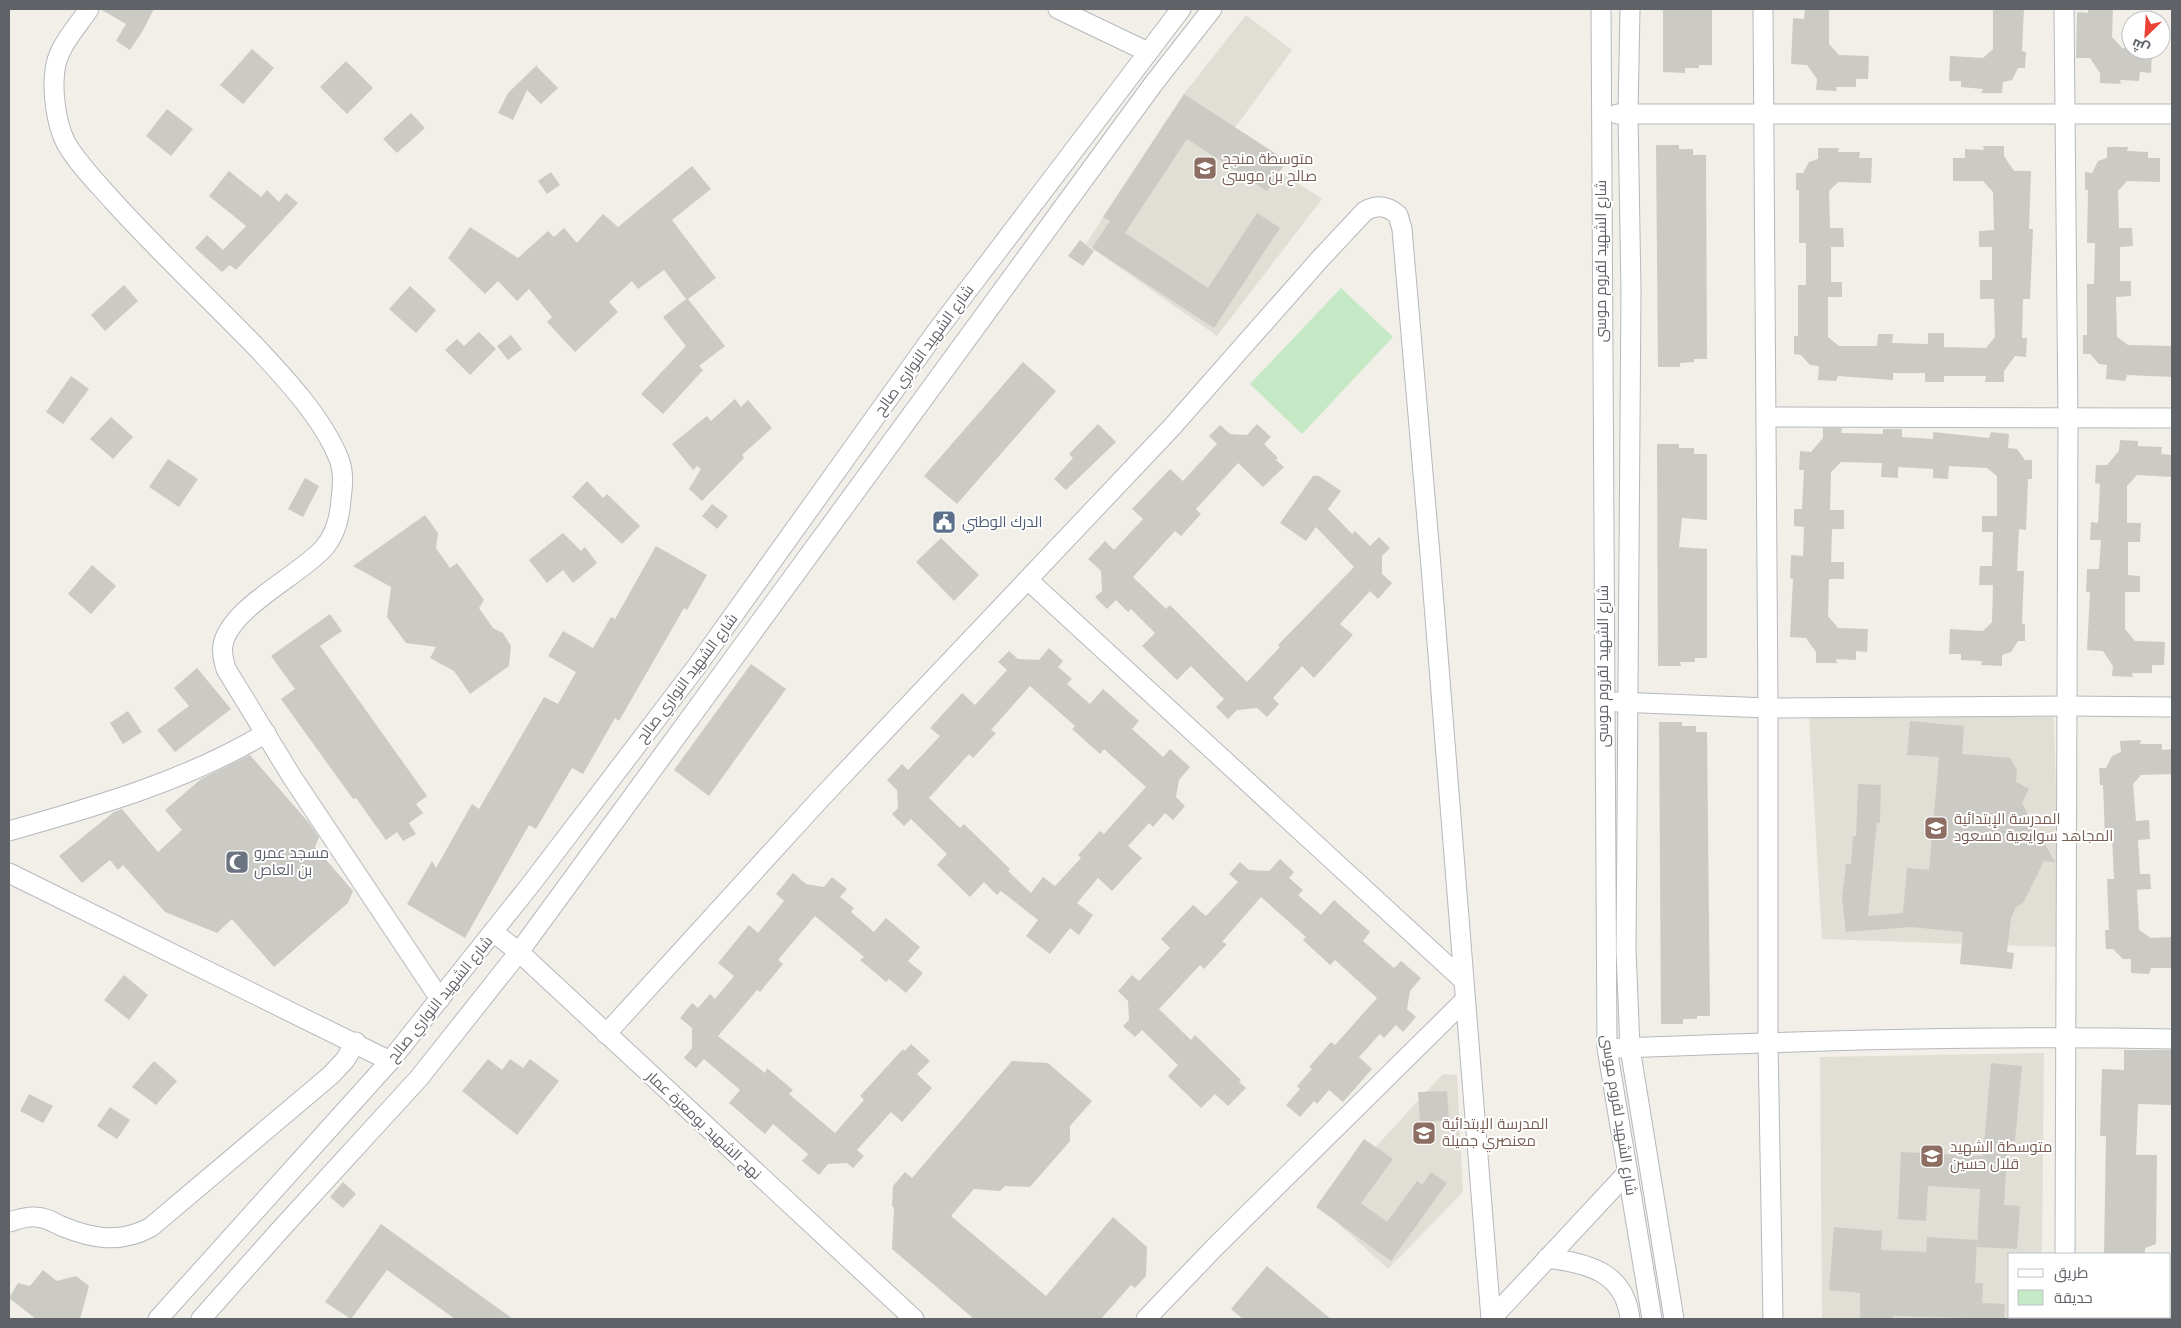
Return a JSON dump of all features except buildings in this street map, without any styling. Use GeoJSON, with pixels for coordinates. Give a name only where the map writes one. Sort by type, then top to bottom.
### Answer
{"type":"FeatureCollection","features":[{"type":"Feature","properties":{"kind":"street"},"geometry":{"type":"LineString","coordinates":[[89,9],[60,54],[55,68],[56,97],[61,128],[66,142],[87,171],[126,215],[295,389],[329,439],[342,472],[341,504],[337,522],[328,542],[311,560],[237,619],[223,644],[222,657],[226,669],[292,777],[440,999]]}},
{"type":"Feature","properties":{"kind":"street"},"geometry":{"type":"LineString","coordinates":[[1058,9],[1148,52]]}},
{"type":"Feature","properties":{"kind":"street","name":"شارع الشهيد النواري صالح"},"geometry":{"type":"LineString","coordinates":[[158,1319],[390,1061],[493,932],[697,666],[936,332],[1181,9]]}},
{"type":"Feature","properties":{"kind":"street","name":"شارع الشهيد النواري صالح"},"geometry":{"type":"LineString","coordinates":[[201,1319],[286,1222],[418,1078],[519,952],[910,421],[1154,83],[1212,9]]}},
{"type":"Feature","properties":{"kind":"street","name":"شارع الشهيد لقروم موسى"},"geometry":{"type":"LineString","coordinates":[[1601,9],[1600,114],[1606,1048],[1652,1319]]}},
{"type":"Feature","properties":{"kind":"street","name":"شارع الشهيد لقروم موسى"},"geometry":{"type":"LineString","coordinates":[[1630,9],[1628,114],[1631,291],[1626,951],[1630,1048],[1674,1319]]}},
{"type":"Feature","properties":{"kind":"street"},"geometry":{"type":"LineString","coordinates":[[1763,9],[1768,708],[1768,1041],[1773,1319]]}},
{"type":"Feature","properties":{"kind":"street"},"geometry":{"type":"LineString","coordinates":[[2064,9],[2068,420],[2065,1253]]}},
{"type":"Feature","properties":{"kind":"street"},"geometry":{"type":"LineString","coordinates":[[1600,114],[2172,114]]}},
{"type":"Feature","properties":{"kind":"street"},"geometry":{"type":"LineString","coordinates":[[606,1034],[821,798],[1172,427],[1320,259],[1365,211],[1373,207],[1385,207],[1398,215],[1402,229],[1429,526],[1491,1319]]}},
{"type":"Feature","properties":{"kind":"street"},"geometry":{"type":"LineString","coordinates":[[1766,417],[2068,420],[2172,418]]}},
{"type":"Feature","properties":{"kind":"street"},"geometry":{"type":"LineString","coordinates":[[1028,580],[1463,980]]}},
{"type":"Feature","properties":{"kind":"street"},"geometry":{"type":"LineString","coordinates":[[1604,702],[1768,708],[2172,707]]}},
{"type":"Feature","properties":{"kind":"street"},"geometry":{"type":"LineString","coordinates":[[9,830],[85,809],[163,783],[242,747],[266,732]]}},
{"type":"Feature","properties":{"kind":"street"},"geometry":{"type":"LineString","coordinates":[[9,873],[356,1042],[390,1061]]}},
{"type":"Feature","properties":{"kind":"street","name":"نهج الشهيد بومعزة عمار"},"geometry":{"type":"LineString","coordinates":[[493,932],[519,952],[914,1319]]}},
{"type":"Feature","properties":{"kind":"street"},"geometry":{"type":"LineString","coordinates":[[1146,1319],[1465,1000]]}},
{"type":"Feature","properties":{"kind":"street"},"geometry":{"type":"LineString","coordinates":[[1606,1048],[1768,1041],[2066,1036],[2172,1039]]}},
{"type":"Feature","properties":{"kind":"street"},"geometry":{"type":"LineString","coordinates":[[9,1222],[36,1216],[85,1235],[108,1238],[126,1237],[144,1231],[331,1076],[346,1060],[356,1042]]}},
{"type":"Feature","properties":{"kind":"street"},"geometry":{"type":"LineString","coordinates":[[1491,1319],[1628,1172]]}},
{"type":"Feature","properties":{"kind":"street"},"geometry":{"type":"LineString","coordinates":[[1547,1258],[1578,1262],[1604,1274],[1619,1289],[1630,1319]]}},
{"type":"Feature","properties":{"kind":"shaded area","name":"متوسطة منجح صالح بن موسى"},"geometry":{"type":"Polygon","coordinates":[[[1246,15],[1292,50],[1228,137],[1322,199],[1217,336],[1086,244],[1184,94],[1246,15]]]}},
{"type":"Feature","properties":{"kind":"shaded area","name":"المدرسة الإبتدائية المجاهد سوايعية مسعود"},"geometry":{"type":"Polygon","coordinates":[[[1809,717],[2054,717],[2060,947],[1822,939],[1809,717]]]}},
{"type":"Feature","properties":{"kind":"shaded area","name":"متوسطة الشهيد قلال حسين"},"geometry":{"type":"Polygon","coordinates":[[[2044,1053],[2042,1253],[2008,1253],[2008,1318],[2042,1319],[1822,1319],[1820,1057],[2044,1053]]]}},
{"type":"Feature","properties":{"kind":"shaded area","name":"المدرسة الإبتدائية معنصري جميلة"},"geometry":{"type":"Polygon","coordinates":[[[1443,1074],[1457,1075],[1463,1192],[1388,1269],[1320,1207],[1443,1074]]]}},
{"type":"Feature","properties":{"kind":"green space"},"geometry":{"type":"Polygon","coordinates":[[[1341,288],[1393,337],[1302,434],[1250,384],[1341,288]]]}},
{"type":"Feature","properties":{"kind":"place","name":"متوسطة منجح صالح بن موسى"},"geometry":{"type":"Point","coordinates":[1205,168]}},
{"type":"Feature","properties":{"kind":"place","name":"الدرك الوطني"},"geometry":{"type":"Point","coordinates":[944,522]}},
{"type":"Feature","properties":{"kind":"place","name":"المدرسة الإبتدائية المجاهد سوايعية مسعود"},"geometry":{"type":"Point","coordinates":[1936,828]}},
{"type":"Feature","properties":{"kind":"place","name":"مسجد عمرو بن العاص"},"geometry":{"type":"Point","coordinates":[237,862]}},
{"type":"Feature","properties":{"kind":"place","name":"المدرسة الإبتدائية معنصري جميلة"},"geometry":{"type":"Point","coordinates":[1424,1133]}},
{"type":"Feature","properties":{"kind":"place","name":"متوسطة الشهيد قلال حسين"},"geometry":{"type":"Point","coordinates":[1932,1156]}}]}
